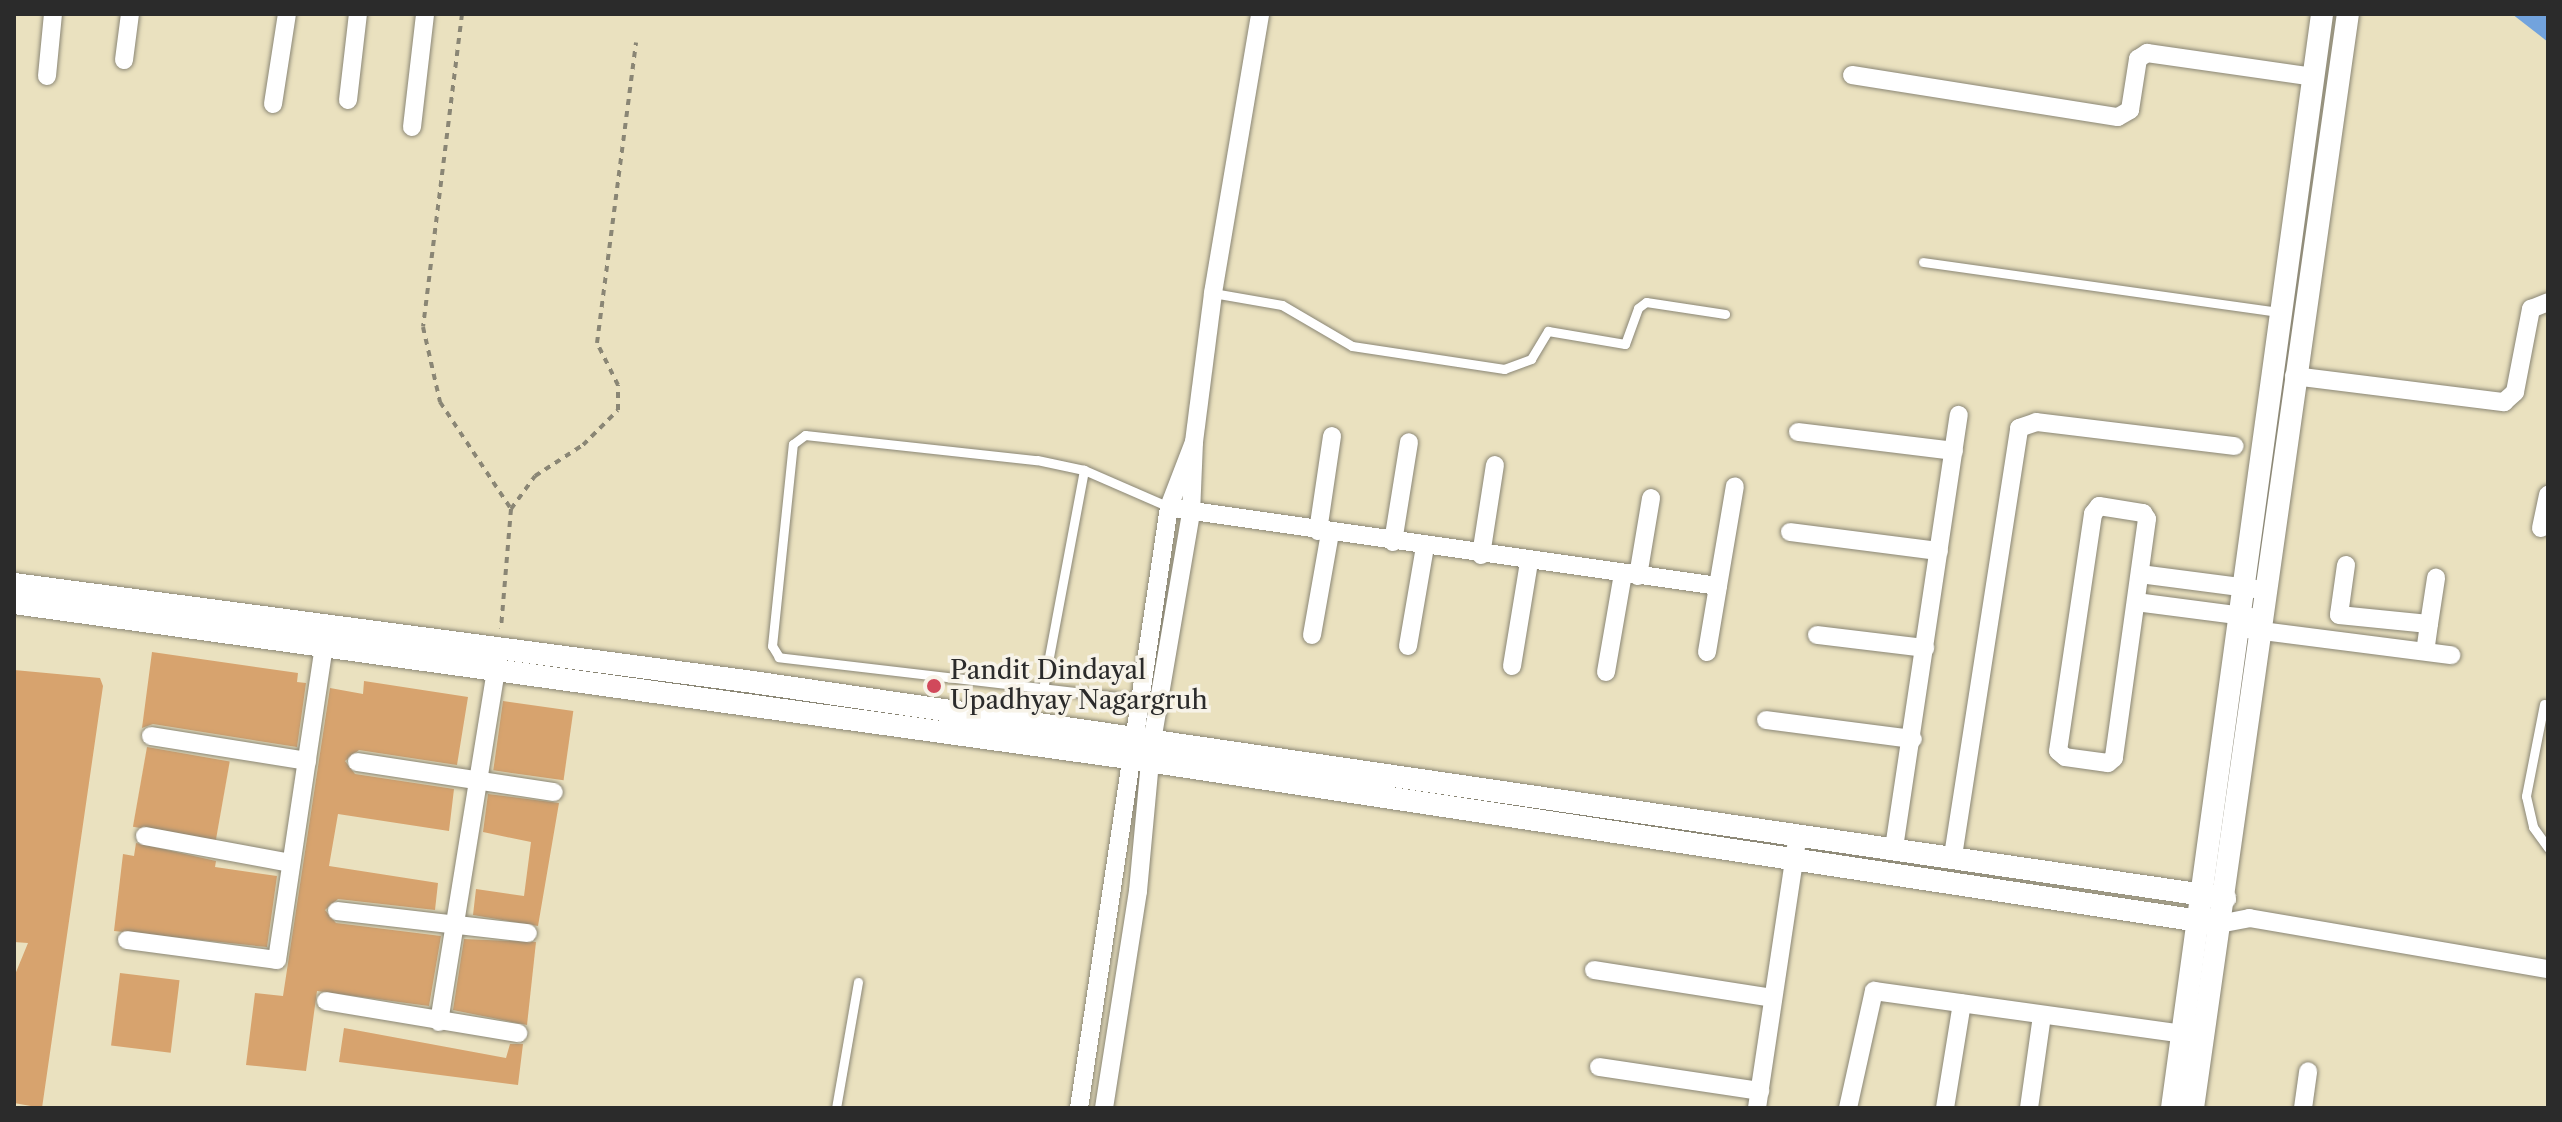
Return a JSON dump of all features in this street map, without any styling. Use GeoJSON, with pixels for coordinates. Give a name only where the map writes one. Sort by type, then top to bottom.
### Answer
{"type":"FeatureCollection","features":[{"type":"Feature","properties":{"kind":"street"},"geometry":{"type":"LineString","coordinates":[[47,76],[53,14]]}},
{"type":"Feature","properties":{"kind":"street"},"geometry":{"type":"LineString","coordinates":[[124,60],[130,14]]}},
{"type":"Feature","properties":{"kind":"street"},"geometry":{"type":"LineString","coordinates":[[273,104],[287,14]]}},
{"type":"Feature","properties":{"kind":"street"},"geometry":{"type":"LineString","coordinates":[[348,100],[358,14]]}},
{"type":"Feature","properties":{"kind":"street"},"geometry":{"type":"LineString","coordinates":[[412,127],[425,14]]}},
{"type":"Feature","properties":{"kind":"street"},"geometry":{"type":"LineString","coordinates":[[1079,1108],[1140,749],[1159,701],[1191,513],[1194,442],[1213,293],[1260,14]]}},
{"type":"Feature","properties":{"kind":"street"},"geometry":{"type":"LineString","coordinates":[[2254,589],[2294,376],[2292,314],[2313,77],[2322,14]]}},
{"type":"Feature","properties":{"kind":"street"},"geometry":{"type":"LineString","coordinates":[[2172,1108],[2183,1034],[2214,896],[2292,314],[2348,14]]}},
{"type":"Feature","properties":{"kind":"street"},"geometry":{"type":"LineString","coordinates":[[1852,75],[2118,117],[2130,110],[2138,59],[2147,53],[2313,77]]}},
{"type":"Feature","properties":{"kind":"street"},"geometry":{"type":"LineString","coordinates":[[2294,376],[2504,402],[2515,392],[2531,309],[2548,302]]}},
{"type":"Feature","properties":{"kind":"street"},"geometry":{"type":"LineString","coordinates":[[1894,848],[1913,739],[1959,415]]}},
{"type":"Feature","properties":{"kind":"street"},"geometry":{"type":"LineString","coordinates":[[1953,856],[2019,428],[2036,422],[2235,446]]}},
{"type":"Feature","properties":{"kind":"street"},"geometry":{"type":"LineString","coordinates":[[1798,432],[1954,451]]}},
{"type":"Feature","properties":{"kind":"street"},"geometry":{"type":"LineString","coordinates":[[1312,635],[1332,436]]}},
{"type":"Feature","properties":{"kind":"street"},"geometry":{"type":"LineString","coordinates":[[1104,1108],[1138,891],[1140,749],[1137,700],[1169,507],[1194,442]]}},
{"type":"Feature","properties":{"kind":"street"},"geometry":{"type":"LineString","coordinates":[[1393,542],[1409,442]]}},
{"type":"Feature","properties":{"kind":"street"},"geometry":{"type":"LineString","coordinates":[[1481,555],[1495,465]]}},
{"type":"Feature","properties":{"kind":"street"},"geometry":{"type":"LineString","coordinates":[[1707,652],[1735,486]]}},
{"type":"Feature","properties":{"kind":"street"},"geometry":{"type":"LineString","coordinates":[[2541,528],[2548,495]]}},
{"type":"Feature","properties":{"kind":"street"},"geometry":{"type":"LineString","coordinates":[[1606,672],[1651,498]]}},
{"type":"Feature","properties":{"kind":"street"},"geometry":{"type":"LineString","coordinates":[[2099,506],[2146,516],[2136,602],[2114,758],[2108,763],[2060,755],[2093,514],[2099,506]]}},
{"type":"Feature","properties":{"kind":"street"},"geometry":{"type":"LineString","coordinates":[[1169,507],[1191,513],[1529,562],[1718,586]]}},
{"type":"Feature","properties":{"kind":"street"},"geometry":{"type":"LineString","coordinates":[[1790,532],[1939,551]]}},
{"type":"Feature","properties":{"kind":"street"},"geometry":{"type":"LineString","coordinates":[[1408,646],[1425,547]]}},
{"type":"Feature","properties":{"kind":"street"},"geometry":{"type":"LineString","coordinates":[[1512,666],[1529,562]]}},
{"type":"Feature","properties":{"kind":"street"},"geometry":{"type":"LineString","coordinates":[[2335,640],[2346,565]]}},
{"type":"Feature","properties":{"kind":"street"},"geometry":{"type":"LineString","coordinates":[[2140,574],[2254,589]]}},
{"type":"Feature","properties":{"kind":"street"},"geometry":{"type":"LineString","coordinates":[[2425,651],[2436,578]]}},
{"type":"Feature","properties":{"kind":"street"},"geometry":{"type":"LineString","coordinates":[[14,584],[326,637],[497,661],[1953,856],[2214,896],[2249,918]]}},
{"type":"Feature","properties":{"kind":"street"},"geometry":{"type":"LineString","coordinates":[[2136,602],[2335,640],[2451,655]]}},
{"type":"Feature","properties":{"kind":"street"},"geometry":{"type":"LineString","coordinates":[[14,603],[326,637]]}},
{"type":"Feature","properties":{"kind":"street"},"geometry":{"type":"LineString","coordinates":[[2339,615],[2429,624]]}},
{"type":"Feature","properties":{"kind":"street"},"geometry":{"type":"LineString","coordinates":[[1817,635],[1925,648]]}},
{"type":"Feature","properties":{"kind":"street"},"geometry":{"type":"LineString","coordinates":[[127,940],[277,960],[326,637]]}},
{"type":"Feature","properties":{"kind":"street"},"geometry":{"type":"LineString","coordinates":[[439,1022],[497,661]]}},
{"type":"Feature","properties":{"kind":"street"},"geometry":{"type":"LineString","coordinates":[[1766,720],[1913,739]]}},
{"type":"Feature","properties":{"kind":"street"},"geometry":{"type":"LineString","coordinates":[[151,736],[307,761]]}},
{"type":"Feature","properties":{"kind":"street"},"geometry":{"type":"LineString","coordinates":[[1140,749],[1794,859],[2209,923],[2249,918],[2547,965]]}},
{"type":"Feature","properties":{"kind":"street"},"geometry":{"type":"LineString","coordinates":[[357,762],[554,792]]}},
{"type":"Feature","properties":{"kind":"street"},"geometry":{"type":"LineString","coordinates":[[1599,1067],[1759,1100],[1798,834]]}},
{"type":"Feature","properties":{"kind":"street"},"geometry":{"type":"LineString","coordinates":[[145,836],[291,863]]}},
{"type":"Feature","properties":{"kind":"street"},"geometry":{"type":"LineString","coordinates":[[337,911],[528,933]]}},
{"type":"Feature","properties":{"kind":"street"},"geometry":{"type":"LineString","coordinates":[[2193,1108],[2209,923]]}},
{"type":"Feature","properties":{"kind":"street"},"geometry":{"type":"LineString","coordinates":[[1594,970],[1773,998]]}},
{"type":"Feature","properties":{"kind":"street"},"geometry":{"type":"LineString","coordinates":[[1848,1108],[1871,993],[2183,1034]]}},
{"type":"Feature","properties":{"kind":"street"},"geometry":{"type":"LineString","coordinates":[[326,1001],[518,1033]]}},
{"type":"Feature","properties":{"kind":"street"},"geometry":{"type":"LineString","coordinates":[[1945,1108],[1962,1003]]}},
{"type":"Feature","properties":{"kind":"street"},"geometry":{"type":"LineString","coordinates":[[2029,1108],[2042,1016]]}},
{"type":"Feature","properties":{"kind":"street"},"geometry":{"type":"LineString","coordinates":[[2303,1108],[2308,1071]]}},
{"type":"Feature","properties":{"kind":"lane"},"geometry":{"type":"LineString","coordinates":[[1923,262],[2292,314]]}},
{"type":"Feature","properties":{"kind":"lane"},"geometry":{"type":"LineString","coordinates":[[1213,293],[1282,305],[1352,346],[1504,369],[1531,359],[1548,331],[1625,344],[1638,308],[1646,302],[1725,314]]}},
{"type":"Feature","properties":{"kind":"lane"},"geometry":{"type":"LineString","coordinates":[[1159,701],[779,657],[772,646],[793,444],[805,435],[1037,460],[1084,470],[1169,507]]}},
{"type":"Feature","properties":{"kind":"lane"},"geometry":{"type":"LineString","coordinates":[[1043,689],[1084,470]]}},
{"type":"Feature","properties":{"kind":"lane"},"geometry":{"type":"LineString","coordinates":[[2544,704],[2526,796],[2533,827],[2548,848]]}},
{"type":"Feature","properties":{"kind":"lane"},"geometry":{"type":"LineString","coordinates":[[836,1108],[858,982]]}},
{"type":"Feature","properties":{"kind":"path"},"geometry":{"type":"LineString","coordinates":[[462,14],[423,327],[440,402],[511,509]]}},
{"type":"Feature","properties":{"kind":"path"},"geometry":{"type":"LineString","coordinates":[[497,661],[511,509],[535,476],[583,445],[618,410],[618,385],[597,343],[636,43]]}},
{"type":"Feature","properties":{"kind":"water"},"geometry":{"type":"Polygon","coordinates":[[[2512,14],[2548,14],[2548,42],[2512,14]]]}},
{"type":"Feature","properties":{"kind":"building"},"geometry":{"type":"Polygon","coordinates":[[[152,652],[298,673],[297,682],[306,683],[297,747],[153,724],[142,728],[152,652]]]}},
{"type":"Feature","properties":{"kind":"building"},"geometry":{"type":"Polygon","coordinates":[[[14,670],[100,678],[103,686],[42,1108],[14,1103],[14,977],[28,943],[14,942],[14,670]]]}},
{"type":"Feature","properties":{"kind":"building"},"geometry":{"type":"Polygon","coordinates":[[[364,681],[468,697],[457,765],[359,750],[345,761],[355,774],[454,789],[449,831],[338,814],[329,866],[438,883],[435,910],[338,899],[325,910],[336,923],[441,936],[429,1006],[317,991],[306,1071],[246,1065],[255,993],[283,996],[330,688],[363,694],[364,681]]]}},
{"type":"Feature","properties":{"kind":"building"},"geometry":{"type":"Polygon","coordinates":[[[503,701],[573,711],[564,780],[493,770],[503,701]]]}},
{"type":"Feature","properties":{"kind":"building"},"geometry":{"type":"Polygon","coordinates":[[[147,747],[230,762],[216,841],[133,827],[147,747]]]}},
{"type":"Feature","properties":{"kind":"building"},"geometry":{"type":"Polygon","coordinates":[[[488,794],[559,803],[538,926],[473,915],[476,889],[524,896],[531,842],[483,832],[488,794]]]}},
{"type":"Feature","properties":{"kind":"building"},"geometry":{"type":"Polygon","coordinates":[[[136,843],[216,861],[215,867],[277,876],[267,947],[114,931],[123,854],[134,856],[136,843]]]}},
{"type":"Feature","properties":{"kind":"building"},"geometry":{"type":"Polygon","coordinates":[[[464,939],[536,942],[527,1025],[453,1010],[464,939]]]}},
{"type":"Feature","properties":{"kind":"building"},"geometry":{"type":"Polygon","coordinates":[[[120,973],[180,980],[171,1053],[111,1045],[120,973]]]}},
{"type":"Feature","properties":{"kind":"building"},"geometry":{"type":"Polygon","coordinates":[[[344,1028],[506,1058],[510,1044],[523,1044],[518,1085],[339,1062],[344,1028]]]}},
{"type":"Feature","properties":{"kind":"place","name":"Pandit Dindayal Upadhyay Nagargruh"},"geometry":{"type":"Point","coordinates":[934,686]}}]}
